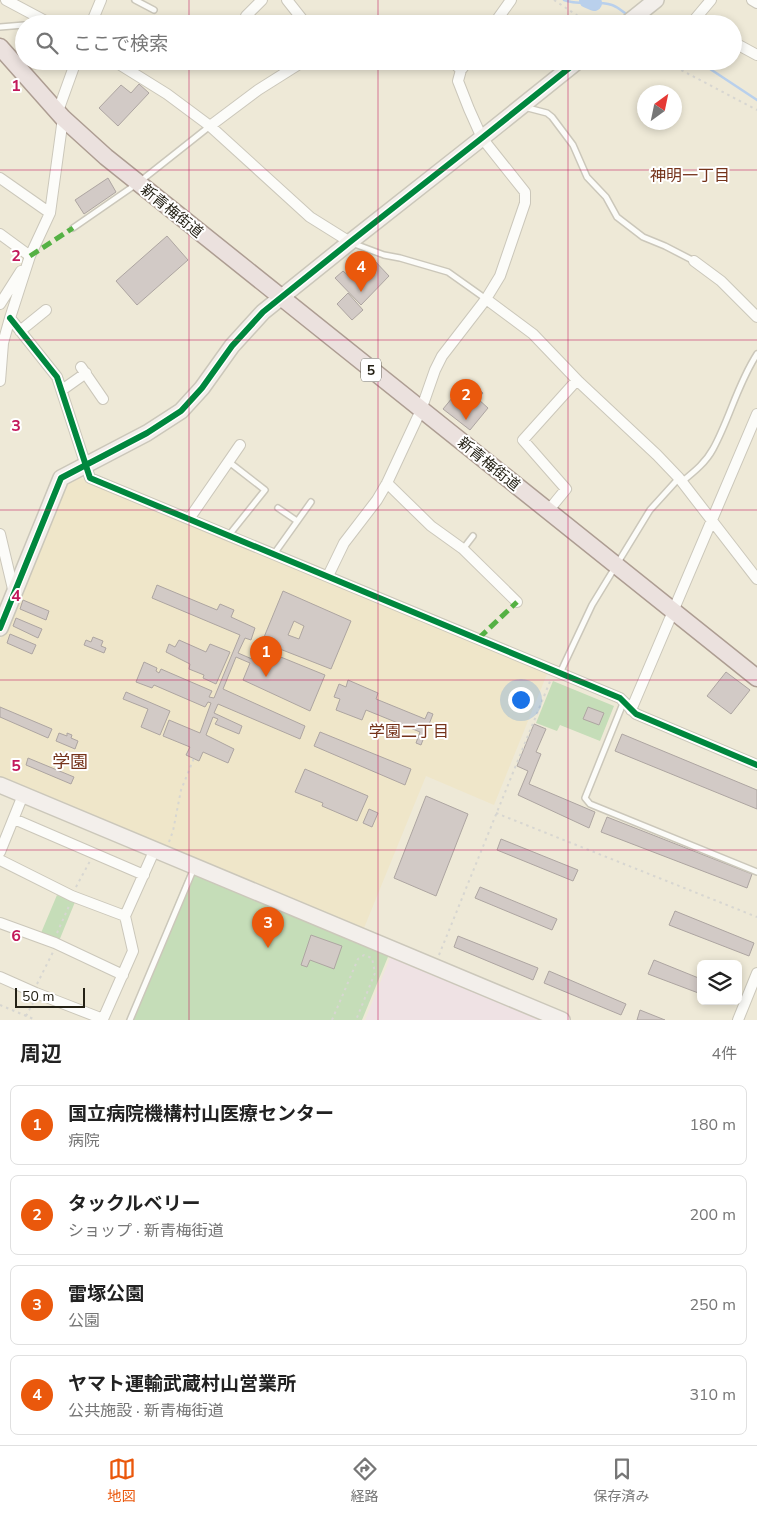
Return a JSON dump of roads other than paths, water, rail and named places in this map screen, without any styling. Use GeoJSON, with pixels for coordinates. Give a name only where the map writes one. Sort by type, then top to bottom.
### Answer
{"type":"FeatureCollection","features":[{"type":"Feature","properties":{"kind":"main road","name":"新青梅街道"},"geometry":{"type":"LineString","coordinates":[[0,47],[15,63]]}},
{"type":"Feature","properties":{"kind":"main road","name":"新青梅街道"},"geometry":{"type":"LineString","coordinates":[[21,70],[61,114],[106,157],[138,184],[757,678]]}},
{"type":"Feature","properties":{"kind":"street"},"geometry":{"type":"LineString","coordinates":[[6,0],[32,15]]}},
{"type":"Feature","properties":{"kind":"street"},"geometry":{"type":"LineString","coordinates":[[95,15],[101,0]]}},
{"type":"Feature","properties":{"kind":"street"},"geometry":{"type":"LineString","coordinates":[[247,15],[262,0]]}},
{"type":"Feature","properties":{"kind":"street"},"geometry":{"type":"LineString","coordinates":[[287,0],[299,15]]}},
{"type":"Feature","properties":{"kind":"street"},"geometry":{"type":"LineString","coordinates":[[500,15],[511,0]]}},
{"type":"Feature","properties":{"kind":"street"},"geometry":{"type":"LineString","coordinates":[[636,15],[656,0]]}},
{"type":"Feature","properties":{"kind":"street"},"geometry":{"type":"LineString","coordinates":[[698,15],[711,0]]}},
{"type":"Feature","properties":{"kind":"street"},"geometry":{"type":"LineString","coordinates":[[752,0],[757,3]]}},
{"type":"Feature","properties":{"kind":"street"},"geometry":{"type":"LineString","coordinates":[[742,47],[757,55]]}},
{"type":"Feature","properties":{"kind":"street"},"geometry":{"type":"LineString","coordinates":[[0,304],[30,256],[50,213],[61,114],[73,70]]}},
{"type":"Feature","properties":{"kind":"street"},"geometry":{"type":"LineString","coordinates":[[131,70],[210,126],[310,217],[350,242]]}},
{"type":"Feature","properties":{"kind":"street"},"geometry":{"type":"LineString","coordinates":[[210,126],[258,90],[290,70]]}},
{"type":"Feature","properties":{"kind":"street"},"geometry":{"type":"LineString","coordinates":[[328,576],[344,543],[377,500],[387,483],[421,410],[442,356],[486,299],[500,276],[525,203],[525,192],[482,138],[458,81],[462,70]]}},
{"type":"Feature","properties":{"kind":"street"},"geometry":{"type":"LineString","coordinates":[[0,628],[61,478],[147,433],[181,411],[202,388],[232,346],[263,312],[567,70]]}},
{"type":"Feature","properties":{"kind":"street"},"geometry":{"type":"LineString","coordinates":[[0,178],[50,213]]}},
{"type":"Feature","properties":{"kind":"street"},"geometry":{"type":"LineString","coordinates":[[0,234],[30,256]]}},
{"type":"Feature","properties":{"kind":"street"},"geometry":{"type":"LineString","coordinates":[[0,381],[2,342],[30,256]]}},
{"type":"Feature","properties":{"kind":"street"},"geometry":{"type":"LineString","coordinates":[[694,262],[721,281],[757,317]]}},
{"type":"Feature","properties":{"kind":"street"},"geometry":{"type":"LineString","coordinates":[[486,299],[533,334],[577,380],[657,455],[679,478],[757,579]]}},
{"type":"Feature","properties":{"kind":"street"},"geometry":{"type":"LineString","coordinates":[[20,331],[46,310]]}},
{"type":"Feature","properties":{"kind":"street"},"geometry":{"type":"LineString","coordinates":[[10,318],[57,377],[90,478],[620,698],[631,710],[757,765]]}},
{"type":"Feature","properties":{"kind":"street"},"geometry":{"type":"LineString","coordinates":[[62,390],[83,370],[103,399]]}},
{"type":"Feature","properties":{"kind":"street"},"geometry":{"type":"LineString","coordinates":[[548,511],[566,489],[523,440],[577,380]]}},
{"type":"Feature","properties":{"kind":"street"},"geometry":{"type":"LineString","coordinates":[[631,710],[757,414]]}},
{"type":"Feature","properties":{"kind":"street"},"geometry":{"type":"LineString","coordinates":[[190,519],[240,445]]}},
{"type":"Feature","properties":{"kind":"street"},"geometry":{"type":"LineString","coordinates":[[387,483],[432,526],[463,549],[517,602]]}},
{"type":"Feature","properties":{"kind":"street"},"geometry":{"type":"LineString","coordinates":[[0,534],[14,593]]}},
{"type":"Feature","properties":{"kind":"street"},"geometry":{"type":"LineString","coordinates":[[0,785],[161,848],[195,865],[562,1020]]}},
{"type":"Feature","properties":{"kind":"street"},"geometry":{"type":"LineString","coordinates":[[0,852],[23,795]]}},
{"type":"Feature","properties":{"kind":"street"},"geometry":{"type":"LineString","coordinates":[[14,819],[144,875]]}},
{"type":"Feature","properties":{"kind":"street"},"geometry":{"type":"LineString","coordinates":[[0,977],[36,994],[103,1019],[134,951],[125,916],[144,875],[161,848]]}},
{"type":"Feature","properties":{"kind":"street"},"geometry":{"type":"LineString","coordinates":[[0,860],[72,896],[125,916]]}},
{"type":"Feature","properties":{"kind":"street"},"geometry":{"type":"LineString","coordinates":[[0,923],[55,943],[123,975]]}},
{"type":"Feature","properties":{"kind":"street"},"geometry":{"type":"LineString","coordinates":[[738,1020],[757,973]]}},
{"type":"Feature","properties":{"kind":"lane"},"geometry":{"type":"LineString","coordinates":[[135,0],[154,10]]}},
{"type":"Feature","properties":{"kind":"lane"},"geometry":{"type":"LineString","coordinates":[[0,27],[15,26]]}},
{"type":"Feature","properties":{"kind":"lane"},"geometry":{"type":"LineString","coordinates":[[521,106],[547,113],[552,117],[573,145],[586,177],[606,197],[617,217],[642,237],[665,246],[694,262]]}},
{"type":"Feature","properties":{"kind":"lane"},"geometry":{"type":"LineString","coordinates":[[74,228],[138,184],[210,126]]}},
{"type":"Feature","properties":{"kind":"lane"},"geometry":{"type":"LineString","coordinates":[[350,242],[384,255],[448,272],[486,299]]}},
{"type":"Feature","properties":{"kind":"lane"},"geometry":{"type":"LineString","coordinates":[[557,671],[592,605],[617,567],[650,510],[679,478],[684,480],[704,462],[713,450],[742,378],[757,354]]}},
{"type":"Feature","properties":{"kind":"lane"},"geometry":{"type":"LineString","coordinates":[[229,462],[265,490],[229,535]]}},
{"type":"Feature","properties":{"kind":"lane"},"geometry":{"type":"LineString","coordinates":[[274,554],[311,502]]}},
{"type":"Feature","properties":{"kind":"lane"},"geometry":{"type":"LineString","coordinates":[[278,508],[297,521]]}},
{"type":"Feature","properties":{"kind":"lane"},"geometry":{"type":"LineString","coordinates":[[463,549],[473,536]]}},
{"type":"Feature","properties":{"kind":"lane"},"geometry":{"type":"LineString","coordinates":[[624,701],[586,798],[590,804],[757,872]]}},
{"type":"Feature","properties":{"kind":"lane"},"geometry":{"type":"LineString","coordinates":[[130,1020],[195,865]]}},
{"type":"Feature","properties":{"kind":"waterway"},"geometry":{"type":"LineString","coordinates":[[564,0],[576,3],[612,5],[628,15]]}},
{"type":"Feature","properties":{"kind":"waterway"},"geometry":{"type":"LineString","coordinates":[[587,0],[594,3]]}},
{"type":"Feature","properties":{"kind":"waterway"},"geometry":{"type":"LineString","coordinates":[[712,70],[757,100]]}},
{"type":"Feature","properties":{"kind":"place","name":"ヤマト運輸武蔵村山営業所"},"geometry":{"type":"Point","coordinates":[361,292]}},
{"type":"Feature","properties":{"kind":"place","name":"タックルベリー"},"geometry":{"type":"Point","coordinates":[466,420]}},
{"type":"Feature","properties":{"kind":"place","name":"国立病院機構村山医療センター"},"geometry":{"type":"Point","coordinates":[266,677]}},
{"type":"Feature","properties":{"kind":"place","name":"雷塚公園"},"geometry":{"type":"Point","coordinates":[268,948]}},
{"type":"Feature","properties":{"kind":"district","name":"神明一丁目"},"geometry":{"type":"Point","coordinates":[690,176]}},
{"type":"Feature","properties":{"kind":"district","name":"学園二丁目"},"geometry":{"type":"Point","coordinates":[409,732]}},
{"type":"Feature","properties":{"kind":"district","name":"学園"},"geometry":{"type":"Point","coordinates":[70,762]}}]}
